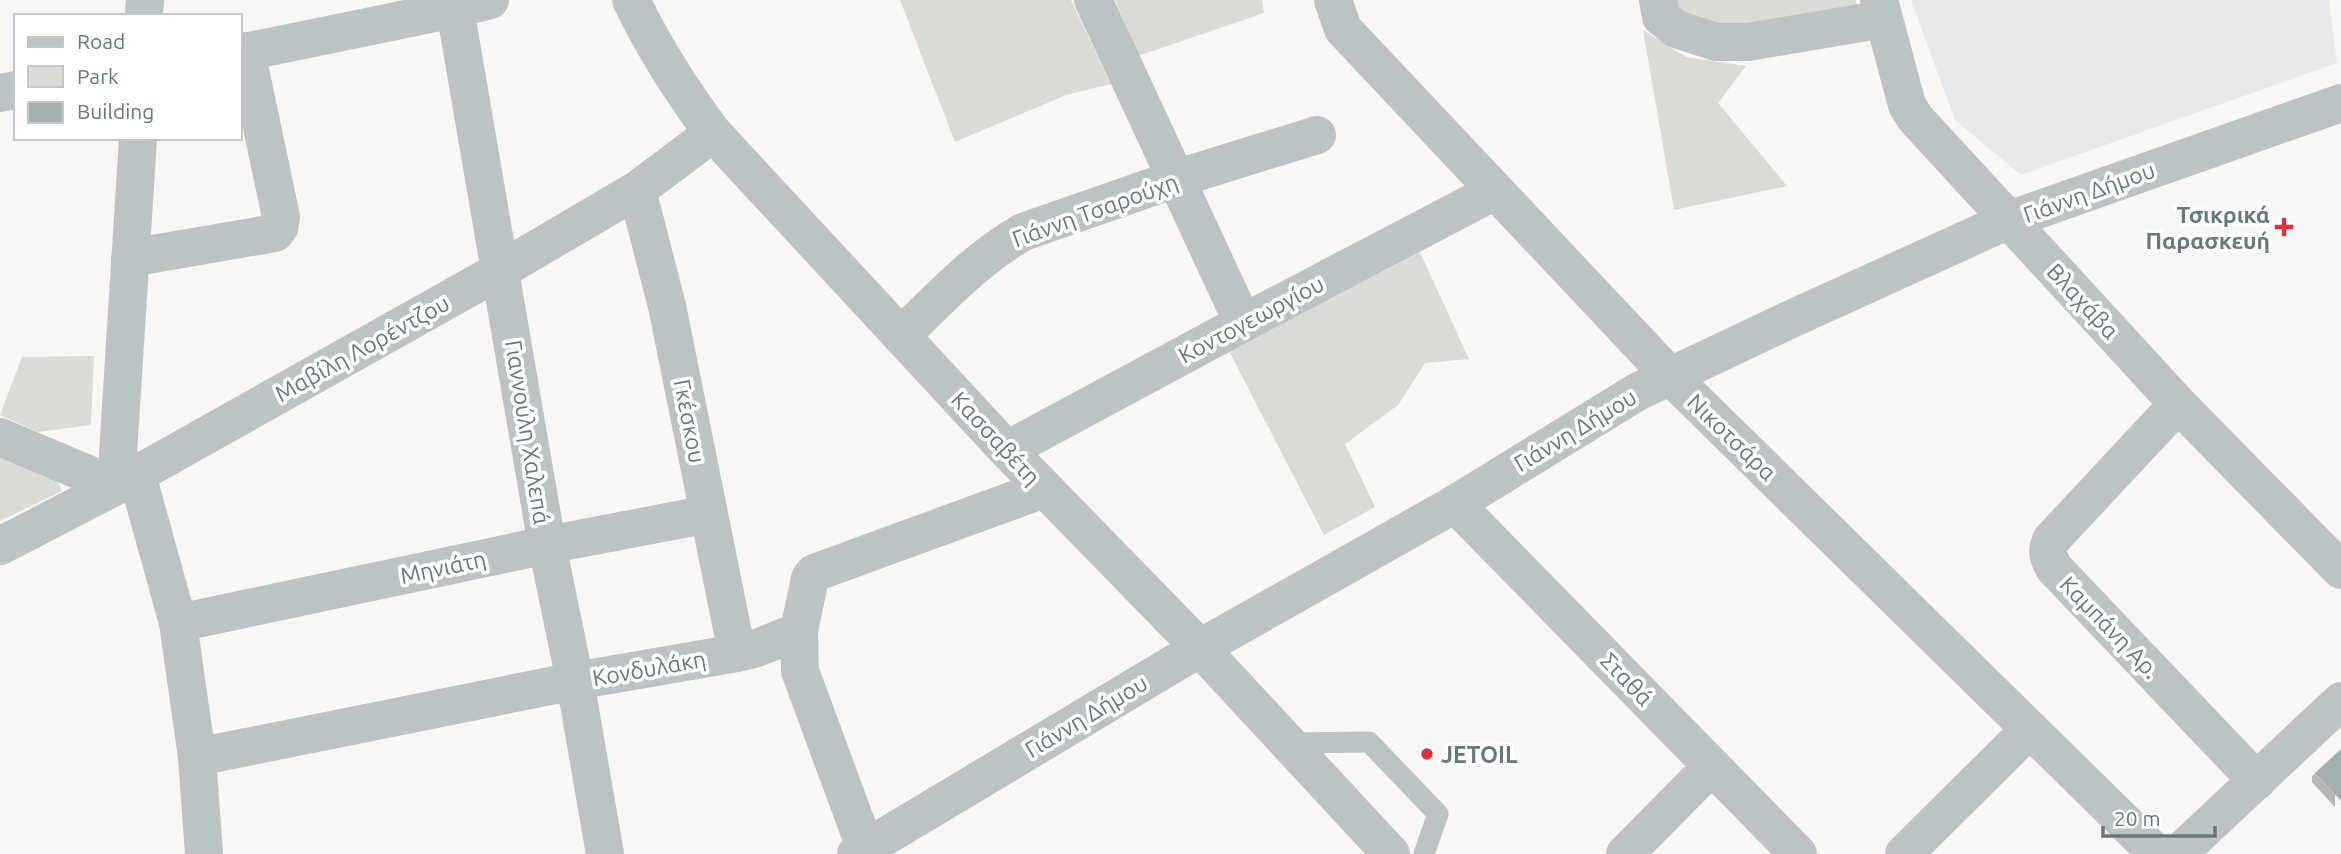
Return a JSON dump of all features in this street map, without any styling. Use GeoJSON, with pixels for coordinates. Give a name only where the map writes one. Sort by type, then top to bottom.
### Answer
{"type":"FeatureCollection","features":[{"type":"Feature","properties":{"kind":"street","name":"Κασσαβέτη"},"geometry":{"type":"LineString","coordinates":[[631,0],[665,65],[713,133],[1007,450],[1200,648],[1391,854]]}},
{"type":"Feature","properties":{"kind":"street"},"geometry":{"type":"LineString","coordinates":[[1093,0],[1243,323]]}},
{"type":"Feature","properties":{"kind":"street","name":"Νικοτσάρα"},"geometry":{"type":"LineString","coordinates":[[1333,0],[1343,29],[1670,376],[2157,854]]}},
{"type":"Feature","properties":{"kind":"street"},"geometry":{"type":"LineString","coordinates":[[1658,0],[1661,17],[1676,30],[1716,42],[1748,42],[1882,10]]}},
{"type":"Feature","properties":{"kind":"street"},"geometry":{"type":"LineString","coordinates":[[130,258],[275,233],[279,228],[281,217],[243,52],[473,5]]}},
{"type":"Feature","properties":{"kind":"street","name":"Γιαννούλη Χαλεπά"},"geometry":{"type":"LineString","coordinates":[[473,5],[501,270],[547,545],[575,681],[605,854]]}},
{"type":"Feature","properties":{"kind":"street","name":"Βλαχάβα"},"geometry":{"type":"LineString","coordinates":[[1882,10],[1907,105],[1915,118],[2178,404],[2341,570]]}},
{"type":"Feature","properties":{"kind":"street","name":"Γιάννη Δήμου"},"geometry":{"type":"LineString","coordinates":[[865,852],[1200,648],[1455,504],[1637,392],[2009,220],[2341,103]]}},
{"type":"Feature","properties":{"kind":"street","name":"Μαβίλη Λορέντζου"},"geometry":{"type":"LineString","coordinates":[[0,546],[126,480],[501,270],[637,190],[713,133]]}},
{"type":"Feature","properties":{"kind":"street","name":"Γιάννη Τσαρούχη"},"geometry":{"type":"LineString","coordinates":[[901,336],[972,267],[1013,238],[1054,220],[1175,179],[1317,135]]}},
{"type":"Feature","properties":{"kind":"street"},"geometry":{"type":"LineString","coordinates":[[138,140],[130,258],[126,480],[178,623],[197,757],[204,854]]}},
{"type":"Feature","properties":{"kind":"street","name":"Γκέσκου"},"geometry":{"type":"LineString","coordinates":[[637,190],[667,306],[737,653]]}},
{"type":"Feature","properties":{"kind":"street","name":"Κοντογεωργίου"},"geometry":{"type":"LineString","coordinates":[[1007,450],[1495,191]]}},
{"type":"Feature","properties":{"kind":"street","name":"Καμπάνη Αρ."},"geometry":{"type":"LineString","coordinates":[[2178,404],[2051,540],[2048,557],[2054,568],[2257,781]]}},
{"type":"Feature","properties":{"kind":"street"},"geometry":{"type":"LineString","coordinates":[[0,438],[126,480]]}},
{"type":"Feature","properties":{"kind":"street"},"geometry":{"type":"LineString","coordinates":[[865,852],[800,671],[799,631],[808,583],[814,573],[1044,489]]}},
{"type":"Feature","properties":{"kind":"street","name":"Σταθά"},"geometry":{"type":"LineString","coordinates":[[1455,504],[1798,854]]}},
{"type":"Feature","properties":{"kind":"street","name":"Μηνιάτη"},"geometry":{"type":"LineString","coordinates":[[178,623],[547,545],[709,514]]}},
{"type":"Feature","properties":{"kind":"street","name":"Κονδυλάκη"},"geometry":{"type":"LineString","coordinates":[[197,757],[575,681],[737,653],[799,631]]}},
{"type":"Feature","properties":{"kind":"street"},"geometry":{"type":"LineString","coordinates":[[2178,854],[2341,701]]}},
{"type":"Feature","properties":{"kind":"street"},"geometry":{"type":"LineString","coordinates":[[1904,854],[2030,729]]}},
{"type":"Feature","properties":{"kind":"street"},"geometry":{"type":"LineString","coordinates":[[1625,854],[1712,766]]}},
{"type":"Feature","properties":{"kind":"lane"},"geometry":{"type":"LineString","coordinates":[[1288,743],[1369,742],[1438,814],[1424,854]]}},
{"type":"Feature","properties":{"kind":"shaded area"},"geometry":{"type":"Polygon","coordinates":[[[1911,0],[2329,0],[2337,63],[2021,175],[1955,120],[1911,0]]]}},
{"type":"Feature","properties":{"kind":"green space"},"geometry":{"type":"Polygon","coordinates":[[[900,0],[1071,0],[1111,84],[1066,95],[955,142],[900,0]]]}},
{"type":"Feature","properties":{"kind":"green space"},"geometry":{"type":"Polygon","coordinates":[[[1115,0],[1262,0],[1264,13],[1138,56],[1115,0]]]}},
{"type":"Feature","properties":{"kind":"green space"},"geometry":{"type":"Polygon","coordinates":[[[1670,0],[1856,0],[1857,8],[1791,27],[1674,21],[1670,0]]]}},
{"type":"Feature","properties":{"kind":"green space"},"geometry":{"type":"Polygon","coordinates":[[[1643,30],[1686,57],[1746,66],[1718,103],[1787,186],[1674,210],[1643,30]]]}},
{"type":"Feature","properties":{"kind":"green space"},"geometry":{"type":"Polygon","coordinates":[[[1420,252],[1469,359],[1425,363],[1398,405],[1345,444],[1375,507],[1324,535],[1229,351],[1420,252]]]}},
{"type":"Feature","properties":{"kind":"green space"},"geometry":{"type":"Polygon","coordinates":[[[94,356],[91,425],[38,432],[0,415],[22,357],[94,356]]]}},
{"type":"Feature","properties":{"kind":"green space"},"geometry":{"type":"Polygon","coordinates":[[[0,454],[57,481],[62,491],[0,521],[0,454]]]}},
{"type":"Feature","properties":{"kind":"building"},"geometry":{"type":"Polygon","coordinates":[[[2341,749],[2341,801],[2315,773],[2341,749]]]}},
{"type":"Feature","properties":{"kind":"place","name":"Τσικρικά Παρασκευή"},"geometry":{"type":"Point","coordinates":[2284,227]}},
{"type":"Feature","properties":{"kind":"place","name":"JETOIL"},"geometry":{"type":"Point","coordinates":[1427,754]}}]}
